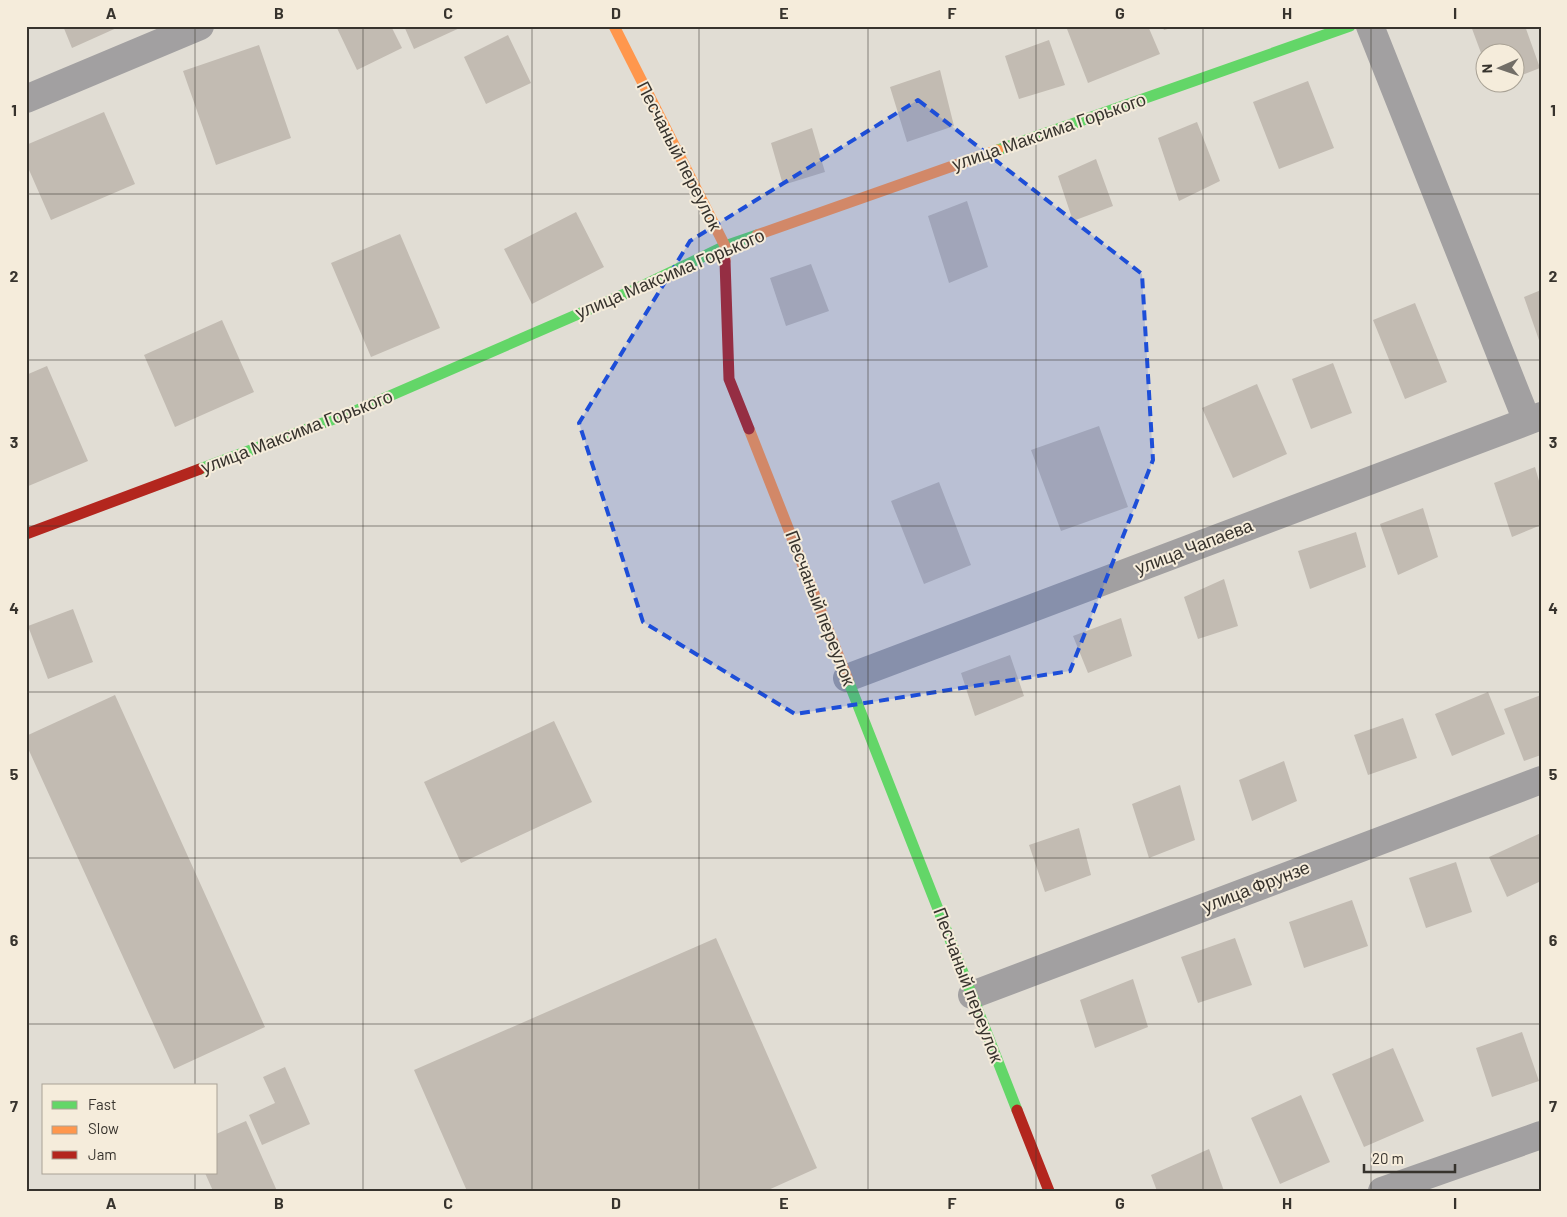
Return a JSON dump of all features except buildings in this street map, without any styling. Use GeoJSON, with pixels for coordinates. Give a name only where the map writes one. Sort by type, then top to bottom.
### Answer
{"type":"FeatureCollection","features":[{"type":"Feature","properties":{"kind":"street"},"geometry":{"type":"LineString","coordinates":[[26,99],[200,26]]}},
{"type":"Feature","properties":{"kind":"street","name":"Песчаный переулок"},"geometry":{"type":"LineString","coordinates":[[614,26],[725,246],[730,379],[1049,1191]]}},
{"type":"Feature","properties":{"kind":"street","name":"улица Максима Горького"},"geometry":{"type":"LineString","coordinates":[[26,534],[355,411],[636,289],[725,246],[1350,26]]}},
{"type":"Feature","properties":{"kind":"street"},"geometry":{"type":"LineString","coordinates":[[1370,26],[1534,418]]}},
{"type":"Feature","properties":{"kind":"street","name":"улица Чапаева"},"geometry":{"type":"LineString","coordinates":[[847,678],[1534,418]]}},
{"type":"Feature","properties":{"kind":"street","name":"улица Фрунзе"},"geometry":{"type":"LineString","coordinates":[[972,995],[1541,780]]}},
{"type":"Feature","properties":{"kind":"street"},"geometry":{"type":"LineString","coordinates":[[1382,1191],[1541,1135]]}},
{"type":"Feature","properties":{"kind":"highlighted area"},"geometry":{"type":"Polygon","coordinates":[[[918,100],[1142,274],[1153,460],[1070,671],[795,714],[643,622],[579,423],[690,241],[918,100]]]}},
{"type":"Feature","properties":{"kind":"traffic: fast"},"geometry":{"type":"LineString","coordinates":[[998,150],[1350,26]]}},
{"type":"Feature","properties":{"kind":"traffic: fast"},"geometry":{"type":"LineString","coordinates":[[200,469],[355,411],[636,289],[725,246],[757,235]]}},
{"type":"Feature","properties":{"kind":"traffic: fast"},"geometry":{"type":"LineString","coordinates":[[848,680],[1017,1110]]}},
{"type":"Feature","properties":{"kind":"traffic: slow"},"geometry":{"type":"LineString","coordinates":[[614,26],[725,246],[725,261]]}},
{"type":"Feature","properties":{"kind":"traffic: slow"},"geometry":{"type":"LineString","coordinates":[[757,235],[998,150]]}},
{"type":"Feature","properties":{"kind":"traffic: slow"},"geometry":{"type":"LineString","coordinates":[[749,429],[848,680]]}},
{"type":"Feature","properties":{"kind":"traffic: jam"},"geometry":{"type":"LineString","coordinates":[[725,261],[729,379],[749,429]]}},
{"type":"Feature","properties":{"kind":"traffic: jam"},"geometry":{"type":"LineString","coordinates":[[26,534],[200,469]]}},
{"type":"Feature","properties":{"kind":"traffic: jam"},"geometry":{"type":"LineString","coordinates":[[1017,1110],[1049,1191]]}}]}
